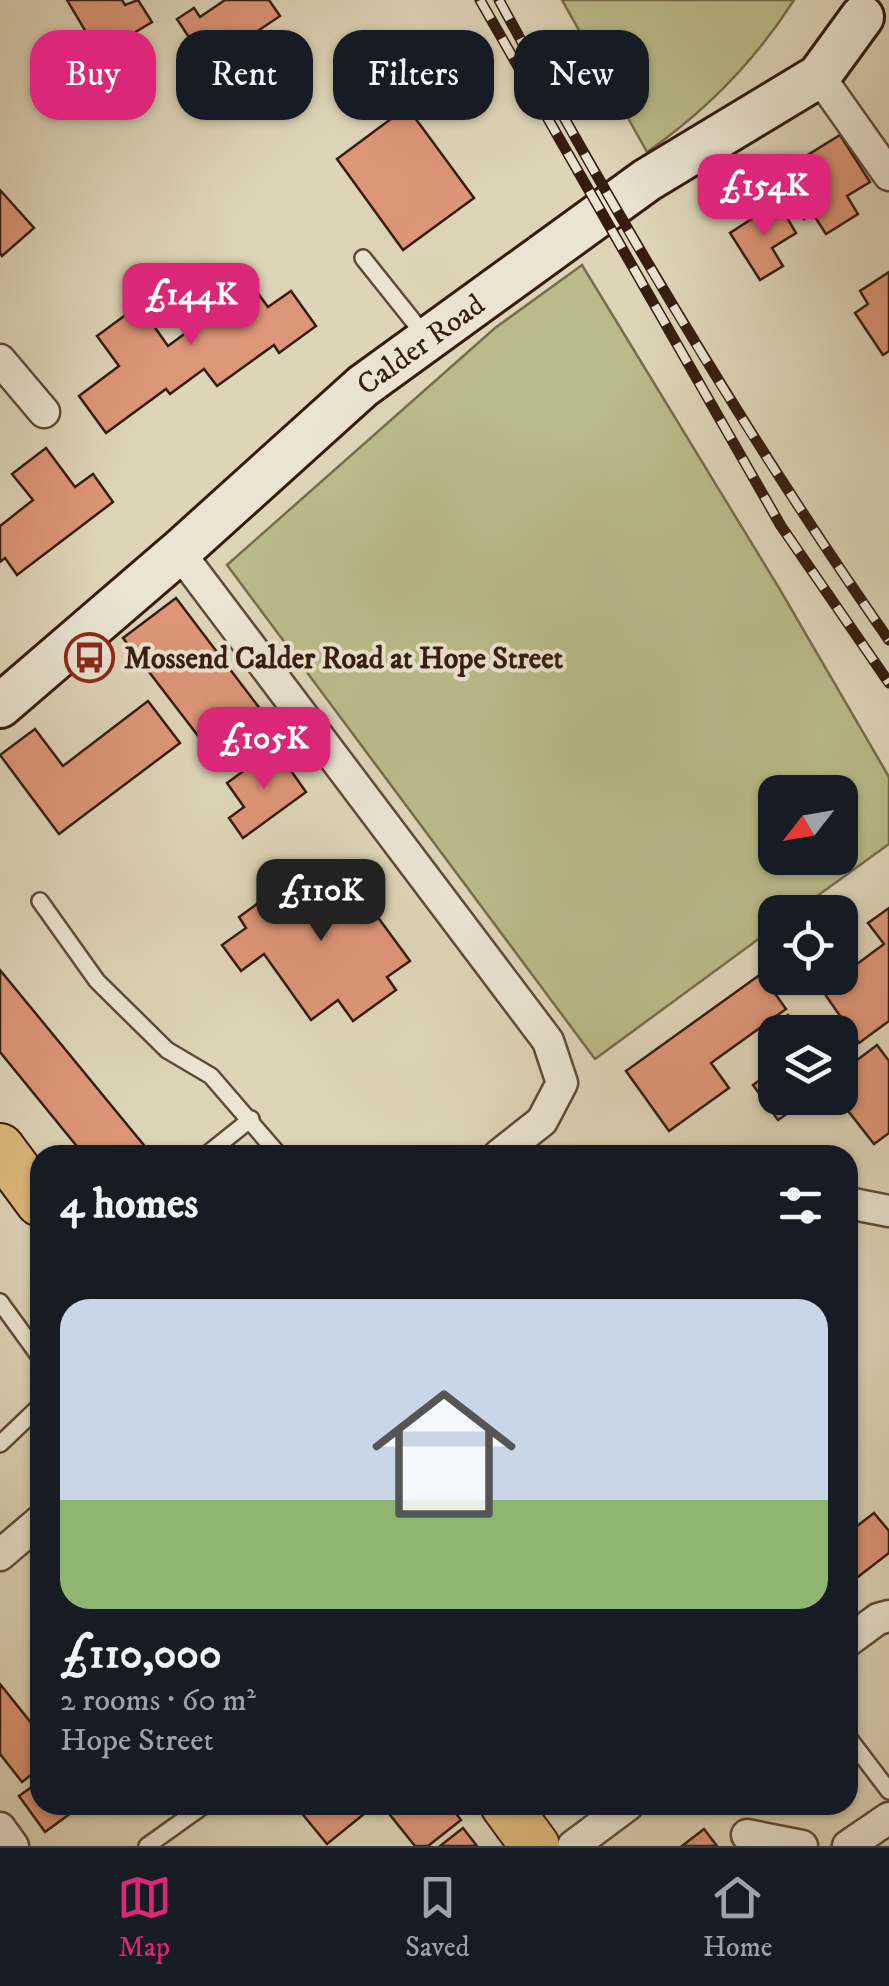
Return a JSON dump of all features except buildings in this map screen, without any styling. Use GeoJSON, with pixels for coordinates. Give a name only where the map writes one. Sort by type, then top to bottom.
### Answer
{"type":"FeatureCollection","features":[{"type":"Feature","properties":{"kind":"main road","name":"Calder Road"},"geometry":{"type":"LineString","coordinates":[[0,706],[180,552],[363,386],[646,180],[819,76],[867,15]]}},
{"type":"Feature","properties":{"kind":"main road"},"geometry":{"type":"LineString","coordinates":[[0,1148],[30,1188]]}},
{"type":"Feature","properties":{"kind":"main road"},"geometry":{"type":"LineString","coordinates":[[513,1815],[536,1846]]}},
{"type":"Feature","properties":{"kind":"street"},"geometry":{"type":"LineString","coordinates":[[819,76],[889,176]]}},
{"type":"Feature","properties":{"kind":"street"},"geometry":{"type":"LineString","coordinates":[[0,360],[44,412]]}},
{"type":"Feature","properties":{"kind":"street"},"geometry":{"type":"LineString","coordinates":[[180,552],[548,1041],[562,1084],[542,1121],[512,1145]]}},
{"type":"Feature","properties":{"kind":"street"},"geometry":{"type":"LineString","coordinates":[[858,1205],[889,1211]]}},
{"type":"Feature","properties":{"kind":"street"},"geometry":{"type":"LineString","coordinates":[[0,1555],[30,1529]]}},
{"type":"Feature","properties":{"kind":"street"},"geometry":{"type":"LineString","coordinates":[[858,1634],[889,1616]]}},
{"type":"Feature","properties":{"kind":"street"},"geometry":{"type":"LineString","coordinates":[[573,1846],[615,1815]]}},
{"type":"Feature","properties":{"kind":"street"},"geometry":{"type":"LineString","coordinates":[[848,1846],[889,1818]]}},
{"type":"Feature","properties":{"kind":"street"},"geometry":{"type":"LineString","coordinates":[[0,1828],[14,1846]]}},
{"type":"Feature","properties":{"kind":"street"},"geometry":{"type":"LineString","coordinates":[[748,1835],[802,1846]]}},
{"type":"Feature","properties":{"kind":"lane"},"geometry":{"type":"LineString","coordinates":[[362,258],[427,339]]}},
{"type":"Feature","properties":{"kind":"lane"},"geometry":{"type":"LineString","coordinates":[[40,902],[98,982],[167,1050],[212,1076],[271,1145]]}},
{"type":"Feature","properties":{"kind":"lane"},"geometry":{"type":"LineString","coordinates":[[218,1145],[251,1119]]}},
{"type":"Feature","properties":{"kind":"lane"},"geometry":{"type":"LineString","coordinates":[[0,1302],[30,1343]]}},
{"type":"Feature","properties":{"kind":"lane"},"geometry":{"type":"LineString","coordinates":[[0,1444],[30,1416]]}},
{"type":"Feature","properties":{"kind":"lane"},"geometry":{"type":"LineString","coordinates":[[858,1750],[889,1791]]}},
{"type":"Feature","properties":{"kind":"lane"},"geometry":{"type":"LineString","coordinates":[[147,1846],[190,1815]]}},
{"type":"Feature","properties":{"kind":"green space"},"geometry":{"type":"Polygon","coordinates":[[[562,0],[794,0],[728,84],[647,152],[629,120],[649,120],[649,30],[579,30],[562,0]]]}},
{"type":"Feature","properties":{"kind":"green space"},"geometry":{"type":"Polygon","coordinates":[[[582,265],[889,777],[889,844],[858,866],[858,775],[758,775],[758,875],[846,875],[818,895],[758,895],[758,939],[595,1059],[227,565],[495,328],[582,265]]]}},
{"type":"Feature","properties":{"kind":"railway"},"geometry":{"type":"LineString","coordinates":[[480,0],[781,526],[889,683]]}},
{"type":"Feature","properties":{"kind":"railway"},"geometry":{"type":"LineString","coordinates":[[499,0],[685,326],[784,485],[889,640]]}},
{"type":"Feature","properties":{"kind":"place","name":"Mossend Calder Road at Hope Street"},"geometry":{"type":"Point","coordinates":[89,658]}}]}
